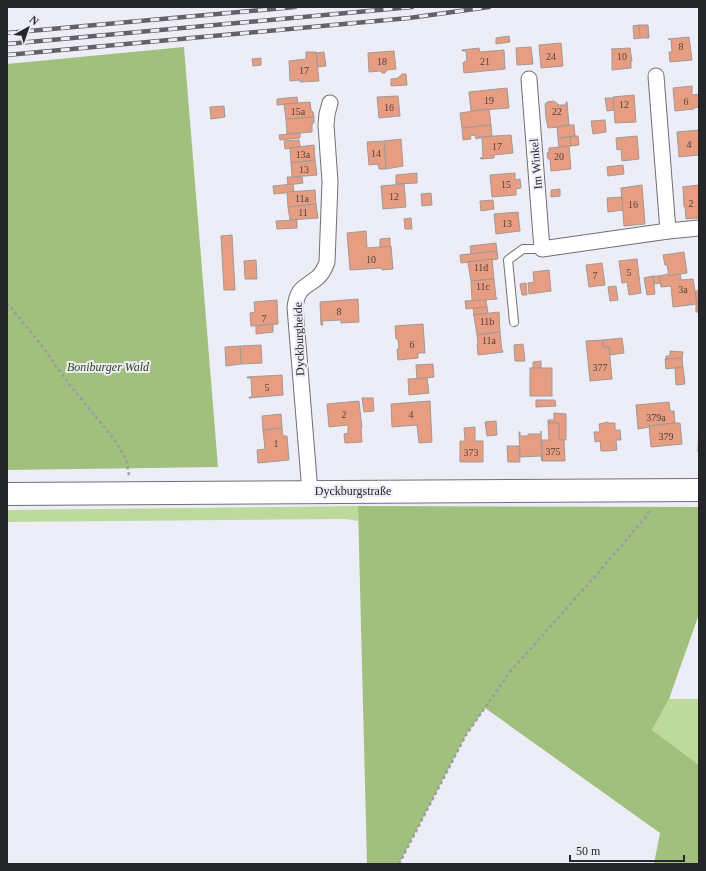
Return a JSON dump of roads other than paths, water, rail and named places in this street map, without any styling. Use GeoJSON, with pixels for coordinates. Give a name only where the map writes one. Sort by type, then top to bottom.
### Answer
{"type":"FeatureCollection","features":[{"type":"Feature","properties":{"kind":"street"},"geometry":{"type":"LineString","coordinates":[[656,76],[668,231]]}},
{"type":"Feature","properties":{"kind":"street","name":"Im Winkel"},"geometry":{"type":"LineString","coordinates":[[529,79],[542,249]]}},
{"type":"Feature","properties":{"kind":"street","name":"Dyckburgheide"},"geometry":{"type":"LineString","coordinates":[[310,492],[295,307],[299,292],[302,288],[318,278],[327,262],[330,182],[326,125],[330,104]]}},
{"type":"Feature","properties":{"kind":"street"},"geometry":{"type":"LineString","coordinates":[[542,249],[699,228]]}},
{"type":"Feature","properties":{"kind":"street","name":"Dyckburgstraße"},"geometry":{"type":"LineString","coordinates":[[7,494],[699,490]]}},
{"type":"Feature","properties":{"kind":"lane"},"geometry":{"type":"LineString","coordinates":[[514,322],[508,260],[524,249],[542,249]]}},
{"type":"Feature","properties":{"kind":"railway"},"geometry":{"type":"LineString","coordinates":[[7,33],[295,7]]}},
{"type":"Feature","properties":{"kind":"railway"},"geometry":{"type":"LineString","coordinates":[[7,44],[412,7]]}},
{"type":"Feature","properties":{"kind":"railway"},"geometry":{"type":"LineString","coordinates":[[7,55],[409,18],[489,7]]}},
{"type":"Feature","properties":{"kind":"park label","name":"Boniburger Wald"},"geometry":{"type":"Point","coordinates":[108,367]}}]}
